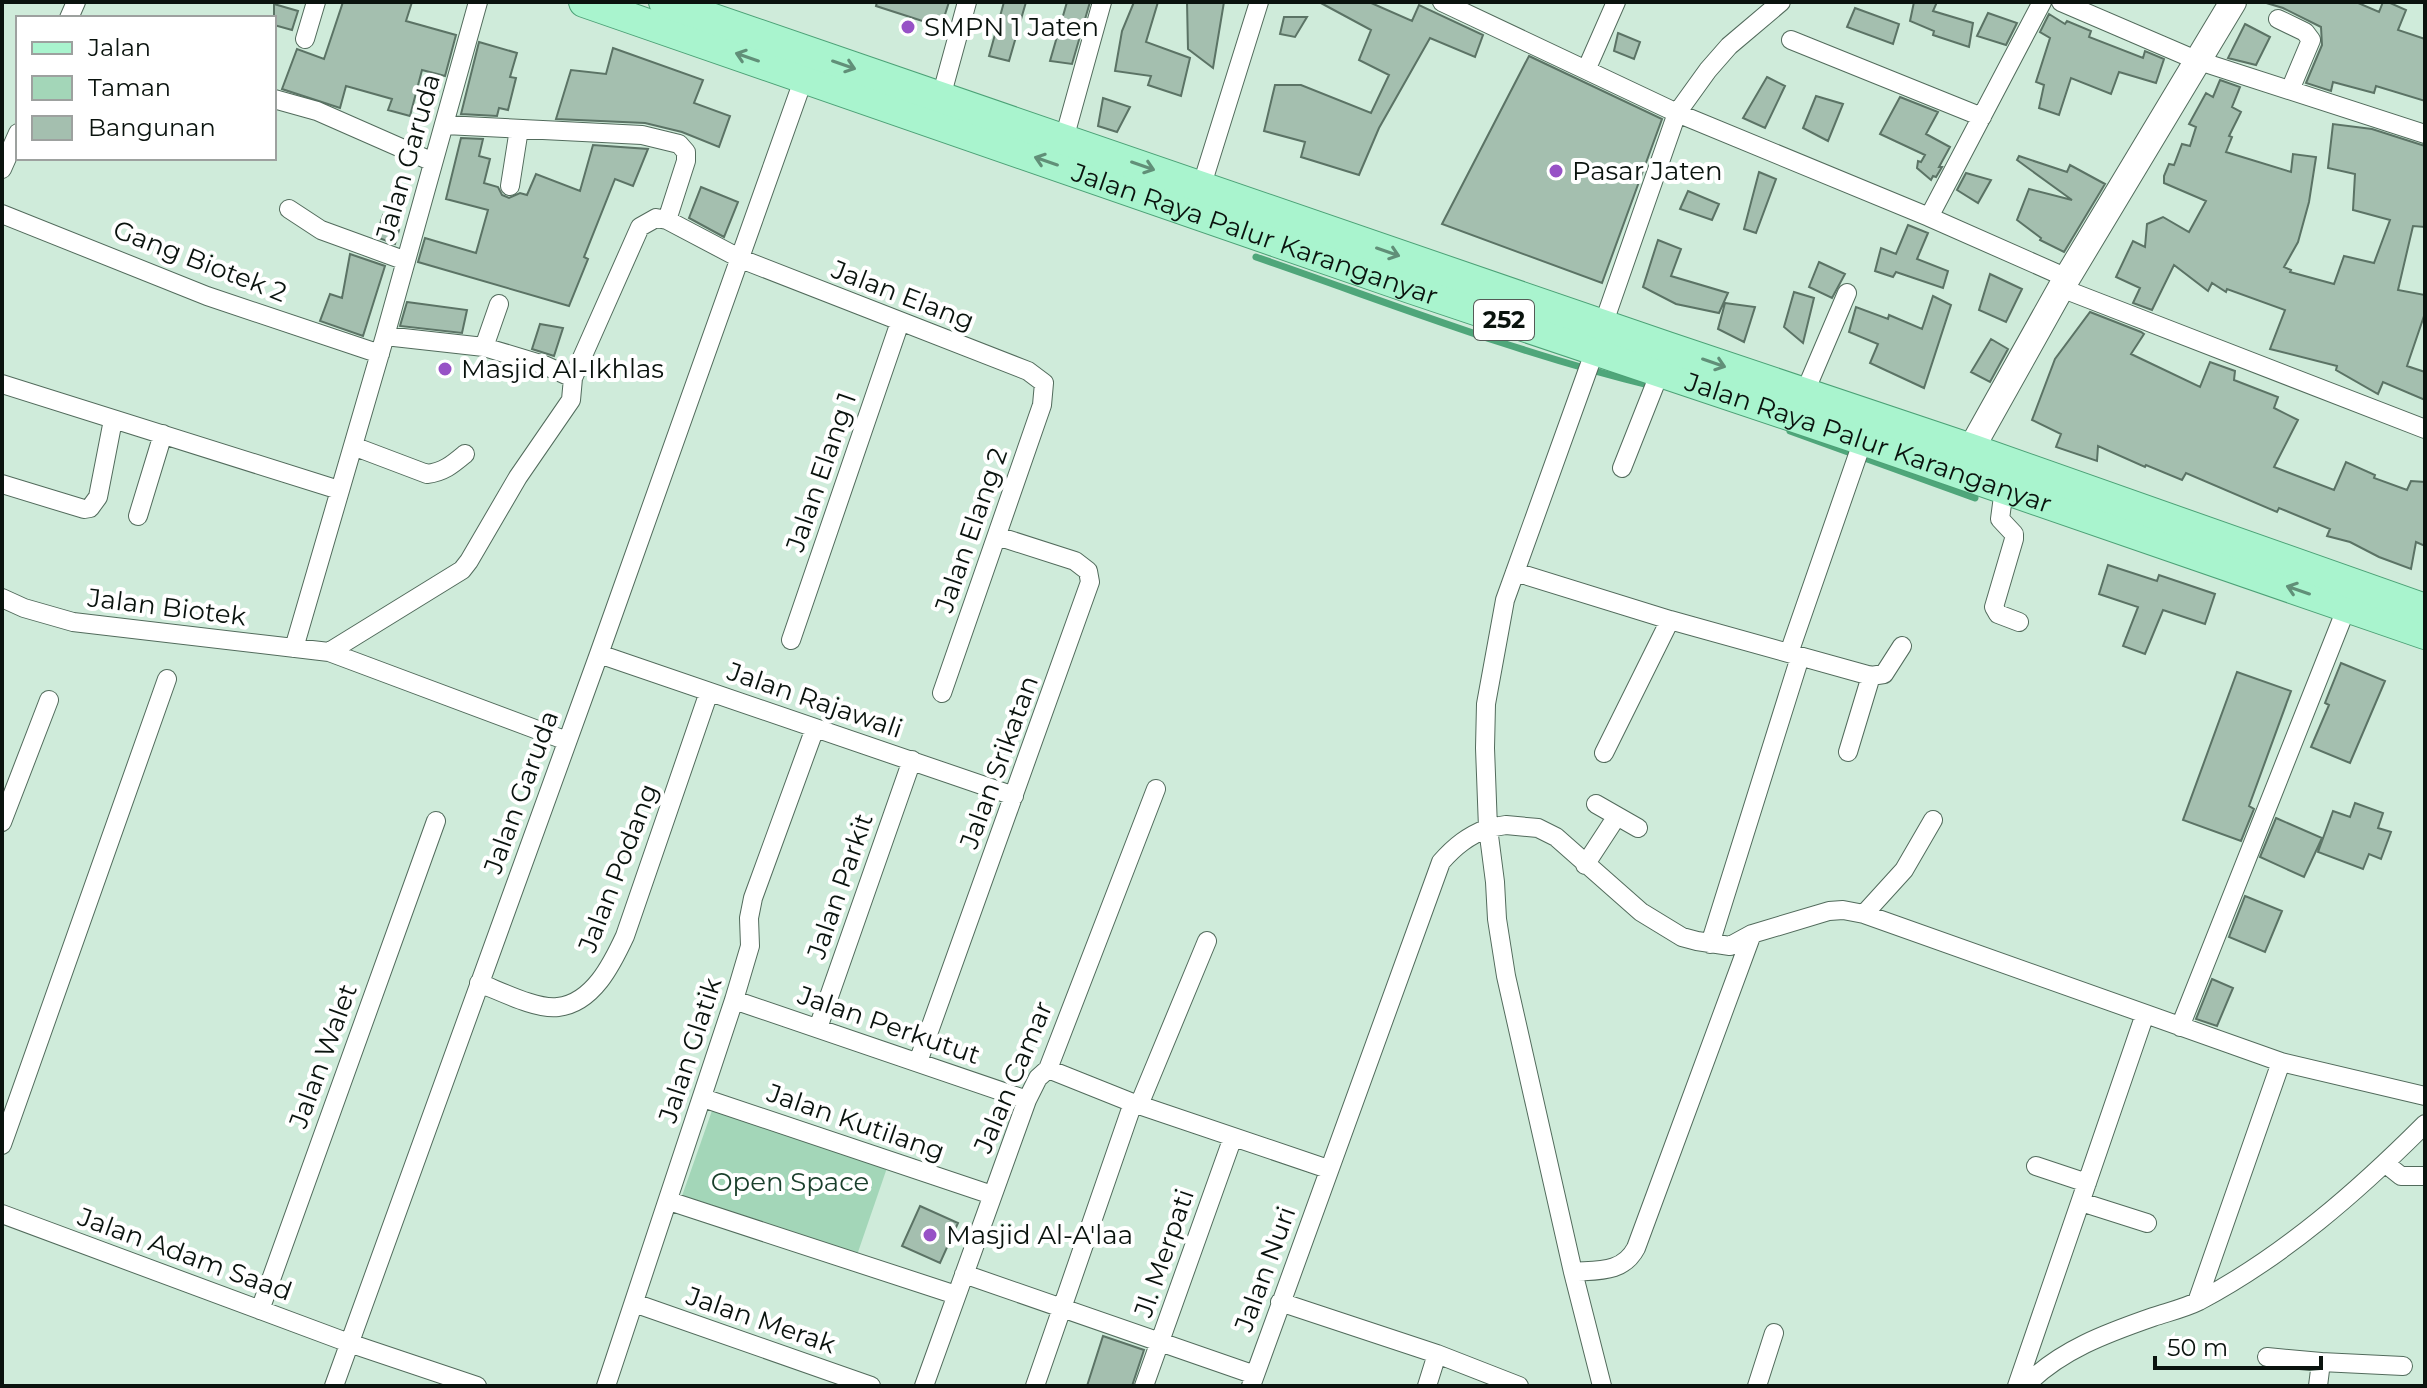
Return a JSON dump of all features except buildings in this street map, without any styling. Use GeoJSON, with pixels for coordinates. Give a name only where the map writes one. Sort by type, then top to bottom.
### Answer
{"type":"FeatureCollection","features":[{"type":"Feature","properties":{"kind":"main road","name":"Jalan Raya Palur Karanganyar"},"geometry":{"type":"LineString","coordinates":[[584,2],[808,65],[941,97],[1064,139],[1197,199]]}},
{"type":"Feature","properties":{"kind":"main road","name":"Jalan Raya Palur Karanganyar"},"geometry":{"type":"LineString","coordinates":[[664,2],[808,65],[1197,199],[1593,354],[1659,372],[1859,452],[1964,461],[2004,489],[2348,604],[2425,609]]}},
{"type":"Feature","properties":{"kind":"main road"},"geometry":{"type":"LineString","coordinates":[[1964,461],[2064,283],[2233,2]]}},
{"type":"Feature","properties":{"kind":"main road","name":"Jalan Raya Palur Karanganyar"},"geometry":{"type":"LineString","coordinates":[[1659,372],[1804,394],[1964,461],[2425,634]]}},
{"type":"Feature","properties":{"kind":"street"},"geometry":{"type":"LineString","coordinates":[[305,39],[316,2]]}},
{"type":"Feature","properties":{"kind":"street","name":"Jalan Garuda"},"geometry":{"type":"LineString","coordinates":[[294,648],[383,345],[478,2]]}},
{"type":"Feature","properties":{"kind":"street"},"geometry":{"type":"LineString","coordinates":[[941,97],[967,2]]}},
{"type":"Feature","properties":{"kind":"street"},"geometry":{"type":"LineString","coordinates":[[1064,139],[1102,2]]}},
{"type":"Feature","properties":{"kind":"street"},"geometry":{"type":"LineString","coordinates":[[1197,199],[1259,2]]}},
{"type":"Feature","properties":{"kind":"street"},"geometry":{"type":"LineString","coordinates":[[1442,2],[1677,113],[1929,217],[2064,283],[2425,429]]}},
{"type":"Feature","properties":{"kind":"street"},"geometry":{"type":"LineString","coordinates":[[1485,20],[1492,2]]}},
{"type":"Feature","properties":{"kind":"street"},"geometry":{"type":"LineString","coordinates":[[1587,68],[1616,2]]}},
{"type":"Feature","properties":{"kind":"street"},"geometry":{"type":"LineString","coordinates":[[1602,1386],[1506,976],[1488,828],[1486,704],[1505,600],[1677,113],[1729,46],[1781,2]]}},
{"type":"Feature","properties":{"kind":"street"},"geometry":{"type":"LineString","coordinates":[[1929,217],[2042,2]]}},
{"type":"Feature","properties":{"kind":"street"},"geometry":{"type":"LineString","coordinates":[[2061,2],[2196,60],[2425,134]]}},
{"type":"Feature","properties":{"kind":"street"},"geometry":{"type":"LineString","coordinates":[[2278,19],[2305,32],[2311,40],[2290,90]]}},
{"type":"Feature","properties":{"kind":"street"},"geometry":{"type":"LineString","coordinates":[[1791,40],[1982,117]]}},
{"type":"Feature","properties":{"kind":"street","name":"Jalan Garuda"},"geometry":{"type":"LineString","coordinates":[[334,1386],[741,259],[808,65]]}},
{"type":"Feature","properties":{"kind":"street"},"geometry":{"type":"LineString","coordinates":[[276,100],[317,111],[433,162]]}},
{"type":"Feature","properties":{"kind":"street"},"geometry":{"type":"LineString","coordinates":[[329,652],[462,570],[518,477],[571,400],[573,378],[640,227],[656,218],[667,220],[686,161],[686,152],[679,144],[642,135],[445,125]]}},
{"type":"Feature","properties":{"kind":"street"},"geometry":{"type":"LineString","coordinates":[[510,186],[519,129]]}},
{"type":"Feature","properties":{"kind":"street"},"geometry":{"type":"LineString","coordinates":[[2,169],[16,138]]}},
{"type":"Feature","properties":{"kind":"street"},"geometry":{"type":"LineString","coordinates":[[289,209],[321,230],[406,261]]}},
{"type":"Feature","properties":{"kind":"street","name":"Gang Biotek 2"},"geometry":{"type":"LineString","coordinates":[[2,214],[207,296],[383,345],[484,347],[544,365],[573,378]]}},
{"type":"Feature","properties":{"kind":"street","name":"Jalan Elang"},"geometry":{"type":"LineString","coordinates":[[667,220],[741,259],[1028,371],[1044,383]]}},
{"type":"Feature","properties":{"kind":"street"},"geometry":{"type":"LineString","coordinates":[[1804,394],[1847,293]]}},
{"type":"Feature","properties":{"kind":"street"},"geometry":{"type":"LineString","coordinates":[[484,347],[499,304]]}},
{"type":"Feature","properties":{"kind":"street","name":"Jalan Elang 1"},"geometry":{"type":"LineString","coordinates":[[791,640],[900,322]]}},
{"type":"Feature","properties":{"kind":"street"},"geometry":{"type":"LineString","coordinates":[[1622,468],[1659,372]]}},
{"type":"Feature","properties":{"kind":"street","name":"Jalan Elang 2"},"geometry":{"type":"LineString","coordinates":[[942,693],[1042,405],[1044,383]]}},
{"type":"Feature","properties":{"kind":"street"},"geometry":{"type":"LineString","coordinates":[[2,384],[339,490]]}},
{"type":"Feature","properties":{"kind":"street"},"geometry":{"type":"LineString","coordinates":[[2,484],[84,509],[90,508],[98,497],[113,420]]}},
{"type":"Feature","properties":{"kind":"street"},"geometry":{"type":"LineString","coordinates":[[138,516],[163,434]]}},
{"type":"Feature","properties":{"kind":"street"},"geometry":{"type":"LineString","coordinates":[[353,446],[427,474],[449,467],[465,454]]}},
{"type":"Feature","properties":{"kind":"street"},"geometry":{"type":"LineString","coordinates":[[1710,944],[1794,655],[1859,452]]}},
{"type":"Feature","properties":{"kind":"street"},"geometry":{"type":"LineString","coordinates":[[2004,489],[2000,519],[2014,534],[2014,539],[1994,607],[1998,614],[2019,622]]}},
{"type":"Feature","properties":{"kind":"street","name":"Jalan Srikatan"},"geometry":{"type":"LineString","coordinates":[[918,1062],[1089,589],[1090,578],[1083,565],[997,536]]}},
{"type":"Feature","properties":{"kind":"street"},"geometry":{"type":"LineString","coordinates":[[1515,572],[1670,620],[1871,676],[1884,674],[1902,646]]}},
{"type":"Feature","properties":{"kind":"street","name":"Jalan Biotek"},"geometry":{"type":"LineString","coordinates":[[2,598],[24,608],[73,622],[329,652],[567,741]]}},
{"type":"Feature","properties":{"kind":"street"},"geometry":{"type":"LineString","coordinates":[[2180,1027],[2348,604]]}},
{"type":"Feature","properties":{"kind":"street"},"geometry":{"type":"LineString","coordinates":[[1604,753],[1670,620]]}},
{"type":"Feature","properties":{"kind":"street","name":"Jalan Rajawali"},"geometry":{"type":"LineString","coordinates":[[599,654],[1014,796]]}},
{"type":"Feature","properties":{"kind":"street"},"geometry":{"type":"LineString","coordinates":[[1848,752],[1871,676]]}},
{"type":"Feature","properties":{"kind":"street"},"geometry":{"type":"LineString","coordinates":[[2,1145],[167,679]]}},
{"type":"Feature","properties":{"kind":"street","name":"Jalan Podang"},"geometry":{"type":"LineString","coordinates":[[479,983],[542,1006],[557,1008],[572,1003],[601,980],[614,962],[625,936],[709,692]]}},
{"type":"Feature","properties":{"kind":"street"},"geometry":{"type":"LineString","coordinates":[[2,822],[49,700]]}},
{"type":"Feature","properties":{"kind":"street","name":"Jalan Glatik"},"geometry":{"type":"LineString","coordinates":[[606,1386],[734,1000],[750,946],[749,918],[753,898],[815,728]]}},
{"type":"Feature","properties":{"kind":"street","name":"Jalan Parkit"},"geometry":{"type":"LineString","coordinates":[[818,1028],[912,760]]}},
{"type":"Feature","properties":{"kind":"street","name":"Jalan Camar"},"geometry":{"type":"LineString","coordinates":[[924,1386],[1027,1100],[1038,1078],[1048,1069],[1156,789]]}},
{"type":"Feature","properties":{"kind":"street"},"geometry":{"type":"LineString","coordinates":[[1596,804],[1638,828]]}},
{"type":"Feature","properties":{"kind":"street"},"geometry":{"type":"LineString","coordinates":[[1585,865],[1617,816]]}},
{"type":"Feature","properties":{"kind":"street"},"geometry":{"type":"LineString","coordinates":[[1864,914],[1904,870],[1933,820]]}},
{"type":"Feature","properties":{"kind":"street","name":"Jalan Walet"},"geometry":{"type":"LineString","coordinates":[[260,1310],[436,821]]}},
{"type":"Feature","properties":{"kind":"street"},"geometry":{"type":"LineString","coordinates":[[1488,828],[1506,825],[1538,828],[1556,837],[1641,912],[1682,937],[1730,946],[1752,934],[1829,911],[1864,914],[2281,1062],[2425,1096]]}},
{"type":"Feature","properties":{"kind":"street","name":"Jalan Nuri"},"geometry":{"type":"LineString","coordinates":[[1253,1380],[1441,862],[1470,835],[1488,828]]}},
{"type":"Feature","properties":{"kind":"street"},"geometry":{"type":"LineString","coordinates":[[1573,1272],[1617,1267],[1629,1260],[1752,934]]}},
{"type":"Feature","properties":{"kind":"street"},"geometry":{"type":"LineString","coordinates":[[1035,1386],[1136,1104],[1207,941]]}},
{"type":"Feature","properties":{"kind":"street","name":"Jalan Perkutut"},"geometry":{"type":"LineString","coordinates":[[734,1000],[1027,1100]]}},
{"type":"Feature","properties":{"kind":"street"},"geometry":{"type":"LineString","coordinates":[[2017,1386],[2145,1014]]}},
{"type":"Feature","properties":{"kind":"street"},"geometry":{"type":"LineString","coordinates":[[2197,1302],[2281,1062]]}},
{"type":"Feature","properties":{"kind":"street"},"geometry":{"type":"LineString","coordinates":[[1048,1069],[1136,1104],[1328,1169]]}},
{"type":"Feature","properties":{"kind":"street","name":"Jalan Kutilang"},"geometry":{"type":"LineString","coordinates":[[703,1098],[992,1195]]}},
{"type":"Feature","properties":{"kind":"street"},"geometry":{"type":"LineString","coordinates":[[2025,1386],[2081,1345],[2197,1302],[2271,1256],[2357,1190],[2425,1124]]}},
{"type":"Feature","properties":{"kind":"street","name":"Jl. Merpati"},"geometry":{"type":"LineString","coordinates":[[1144,1386],[1233,1137]]}},
{"type":"Feature","properties":{"kind":"street"},"geometry":{"type":"LineString","coordinates":[[2386,1164],[2401,1176],[2425,1176]]}},
{"type":"Feature","properties":{"kind":"street"},"geometry":{"type":"LineString","coordinates":[[2036,1166],[2087,1183]]}},
{"type":"Feature","properties":{"kind":"street"},"geometry":{"type":"LineString","coordinates":[[669,1201],[956,1295]]}},
{"type":"Feature","properties":{"kind":"street"},"geometry":{"type":"LineString","coordinates":[[2081,1202],[2147,1223]]}},
{"type":"Feature","properties":{"kind":"street","name":"Jalan Adam Saad"},"geometry":{"type":"LineString","coordinates":[[2,1214],[349,1343],[477,1386]]}},
{"type":"Feature","properties":{"kind":"street"},"geometry":{"type":"LineString","coordinates":[[964,1274],[1253,1380]]}},
{"type":"Feature","properties":{"kind":"street"},"geometry":{"type":"LineString","coordinates":[[1280,1302],[1437,1354],[1519,1386]]}},
{"type":"Feature","properties":{"kind":"street","name":"Jalan Merak"},"geometry":{"type":"LineString","coordinates":[[634,1303],[871,1386]]}},
{"type":"Feature","properties":{"kind":"street"},"geometry":{"type":"LineString","coordinates":[[1757,1386],[1774,1333]]}},
{"type":"Feature","properties":{"kind":"street"},"geometry":{"type":"LineString","coordinates":[[1427,1386],[1437,1354]]}},
{"type":"Feature","properties":{"kind":"street"},"geometry":{"type":"LineString","coordinates":[[2267,1357],[2403,1366]]}},
{"type":"Feature","properties":{"kind":"street"},"geometry":{"type":"LineString","coordinates":[[2318,1386],[2321,1362]]}},
{"type":"Feature","properties":{"kind":"green space","name":"Open Space"},"geometry":{"type":"Polygon","coordinates":[[[714,1105],[888,1165],[857,1255],[682,1196],[714,1105]]]}},
{"type":"Feature","properties":{"kind":"waterway"},"geometry":{"type":"LineString","coordinates":[[1256,257],[1552,359],[1653,386]]}},
{"type":"Feature","properties":{"kind":"waterway"},"geometry":{"type":"LineString","coordinates":[[1790,431],[1975,498]]}},
{"type":"Feature","properties":{"kind":"place","name":"SMPN 1 Jaten"},"geometry":{"type":"Point","coordinates":[908,27]}},
{"type":"Feature","properties":{"kind":"place","name":"Pasar Jaten"},"geometry":{"type":"Point","coordinates":[1556,171]}},
{"type":"Feature","properties":{"kind":"place","name":"Masjid Al-Ikhlas"},"geometry":{"type":"Point","coordinates":[445,369]}},
{"type":"Feature","properties":{"kind":"place","name":"Masjid Al-A'laa"},"geometry":{"type":"Point","coordinates":[930,1235]}}]}
